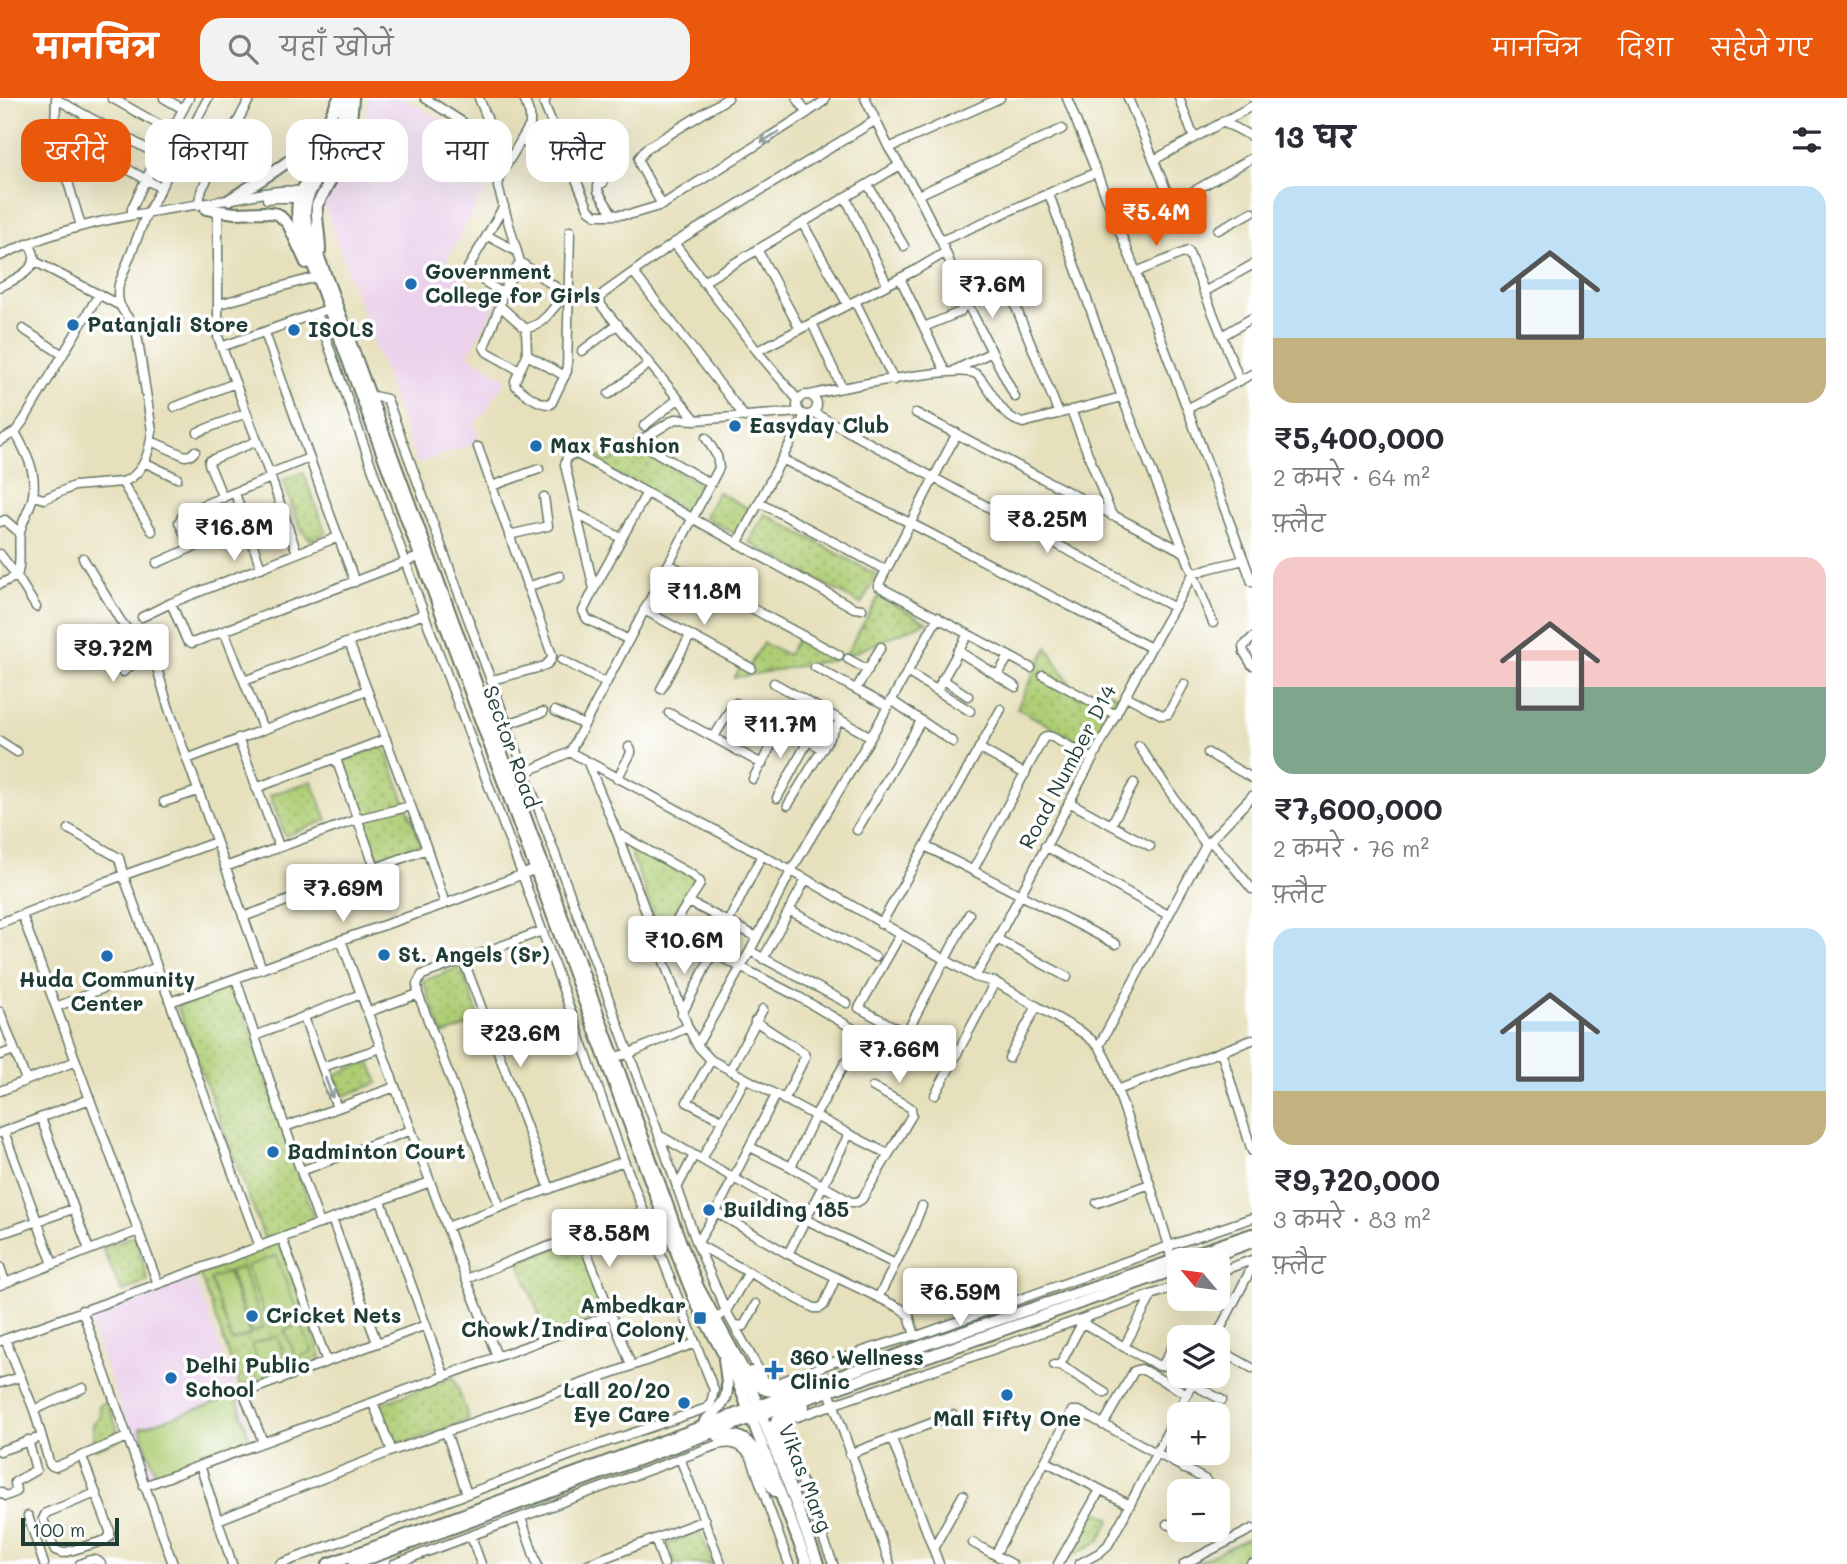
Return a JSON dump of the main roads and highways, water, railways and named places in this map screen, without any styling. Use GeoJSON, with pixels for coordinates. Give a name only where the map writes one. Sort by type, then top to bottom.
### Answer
{"type":"FeatureCollection","features":[{"type":"Feature","properties":{"kind":"main road"},"geometry":{"type":"LineString","coordinates":[[304,195],[337,138],[342,123],[342,98]]}},
{"type":"Feature","properties":{"kind":"main road"},"geometry":{"type":"LineString","coordinates":[[229,200],[272,173],[317,135],[342,98]]}},
{"type":"Feature","properties":{"kind":"main road"},"geometry":{"type":"LineString","coordinates":[[352,119],[353,98]]}},
{"type":"Feature","properties":{"kind":"main road"},"geometry":{"type":"LineString","coordinates":[[304,195],[314,182]]}},
{"type":"Feature","properties":{"kind":"main road"},"geometry":{"type":"LineString","coordinates":[[319,258],[317,205],[329,182]]}},
{"type":"Feature","properties":{"kind":"main road","name":"Sector Road"},"geometry":{"type":"LineString","coordinates":[[304,195],[304,216],[332,307],[609,1058],[686,1278],[696,1303],[728,1352]]}},
{"type":"Feature","properties":{"kind":"main road","name":"Sector Road"},"geometry":{"type":"LineString","coordinates":[[304,195],[296,217],[315,273],[369,395],[424,555]]}},
{"type":"Feature","properties":{"kind":"main road"},"geometry":{"type":"LineString","coordinates":[[202,207],[218,212],[278,214],[288,224],[307,265],[315,273]]}},
{"type":"Feature","properties":{"kind":"main road","name":"Sector Road"},"geometry":{"type":"LineString","coordinates":[[609,1058],[698,1287],[715,1320],[736,1377],[755,1412]]}},
{"type":"Feature","properties":{"kind":"main road"},"geometry":{"type":"LineString","coordinates":[[1216,1248],[1252,1234]]}},
{"type":"Feature","properties":{"kind":"main road"},"geometry":{"type":"LineString","coordinates":[[1230,1250],[1252,1242]]}},
{"type":"Feature","properties":{"kind":"main road"},"geometry":{"type":"LineString","coordinates":[[328,1564],[387,1547],[696,1433],[1167,1267]]}},
{"type":"Feature","properties":{"kind":"main road"},"geometry":{"type":"LineString","coordinates":[[789,1486],[788,1464],[775,1430],[776,1420],[811,1402],[820,1390],[919,1339],[1065,1303]]}},
{"type":"Feature","properties":{"kind":"main road"},"geometry":{"type":"LineString","coordinates":[[696,1433],[726,1399],[728,1352],[743,1358],[762,1390],[820,1390]]}},
{"type":"Feature","properties":{"kind":"main road","name":"Vikas Marg"},"geometry":{"type":"LineString","coordinates":[[755,1412],[789,1486],[818,1564]]}},
{"type":"Feature","properties":{"kind":"main road","name":"Vikas Marg"},"geometry":{"type":"LineString","coordinates":[[755,1412],[782,1498],[807,1564]]}},
{"type":"Feature","properties":{"kind":"main road"},"geometry":{"type":"LineString","coordinates":[[696,1433],[730,1434],[749,1442],[769,1483],[782,1498]]}},
{"type":"Feature","properties":{"kind":"main road"},"geometry":{"type":"LineString","coordinates":[[354,1564],[387,1547]]}},
{"type":"Feature","properties":{"kind":"place","name":"Government College for Girls"},"geometry":{"type":"Point","coordinates":[411,284]}},
{"type":"Feature","properties":{"kind":"place","name":"Patanjali Store"},"geometry":{"type":"Point","coordinates":[73,325]}},
{"type":"Feature","properties":{"kind":"place","name":"ISOLS"},"geometry":{"type":"Point","coordinates":[294,330]}},
{"type":"Feature","properties":{"kind":"place","name":"Easyday Club"},"geometry":{"type":"Point","coordinates":[735,426]}},
{"type":"Feature","properties":{"kind":"place","name":"Max Fashion"},"geometry":{"type":"Point","coordinates":[536,446]}},
{"type":"Feature","properties":{"kind":"place","name":"St. Angels (Sr)"},"geometry":{"type":"Point","coordinates":[384,955]}},
{"type":"Feature","properties":{"kind":"place","name":"Huda Community Center"},"geometry":{"type":"Point","coordinates":[107,956]}},
{"type":"Feature","properties":{"kind":"place","name":"Badminton Court"},"geometry":{"type":"Point","coordinates":[273,1152]}},
{"type":"Feature","properties":{"kind":"place","name":"Building 185"},"geometry":{"type":"Point","coordinates":[709,1210]}},
{"type":"Feature","properties":{"kind":"place","name":"Cricket Nets"},"geometry":{"type":"Point","coordinates":[252,1316]}},
{"type":"Feature","properties":{"kind":"place","name":"Ambedkar Chowk/Indira Colony"},"geometry":{"type":"Point","coordinates":[700,1318]}},
{"type":"Feature","properties":{"kind":"place","name":"360 Wellness Clinic"},"geometry":{"type":"Point","coordinates":[774,1370]}},
{"type":"Feature","properties":{"kind":"place","name":"Delhi Public School"},"geometry":{"type":"Point","coordinates":[171,1378]}},
{"type":"Feature","properties":{"kind":"place","name":"Mall Fifty One"},"geometry":{"type":"Point","coordinates":[1007,1395]}},
{"type":"Feature","properties":{"kind":"place","name":"Lall 20/20 Eye Care"},"geometry":{"type":"Point","coordinates":[684,1403]}}]}
